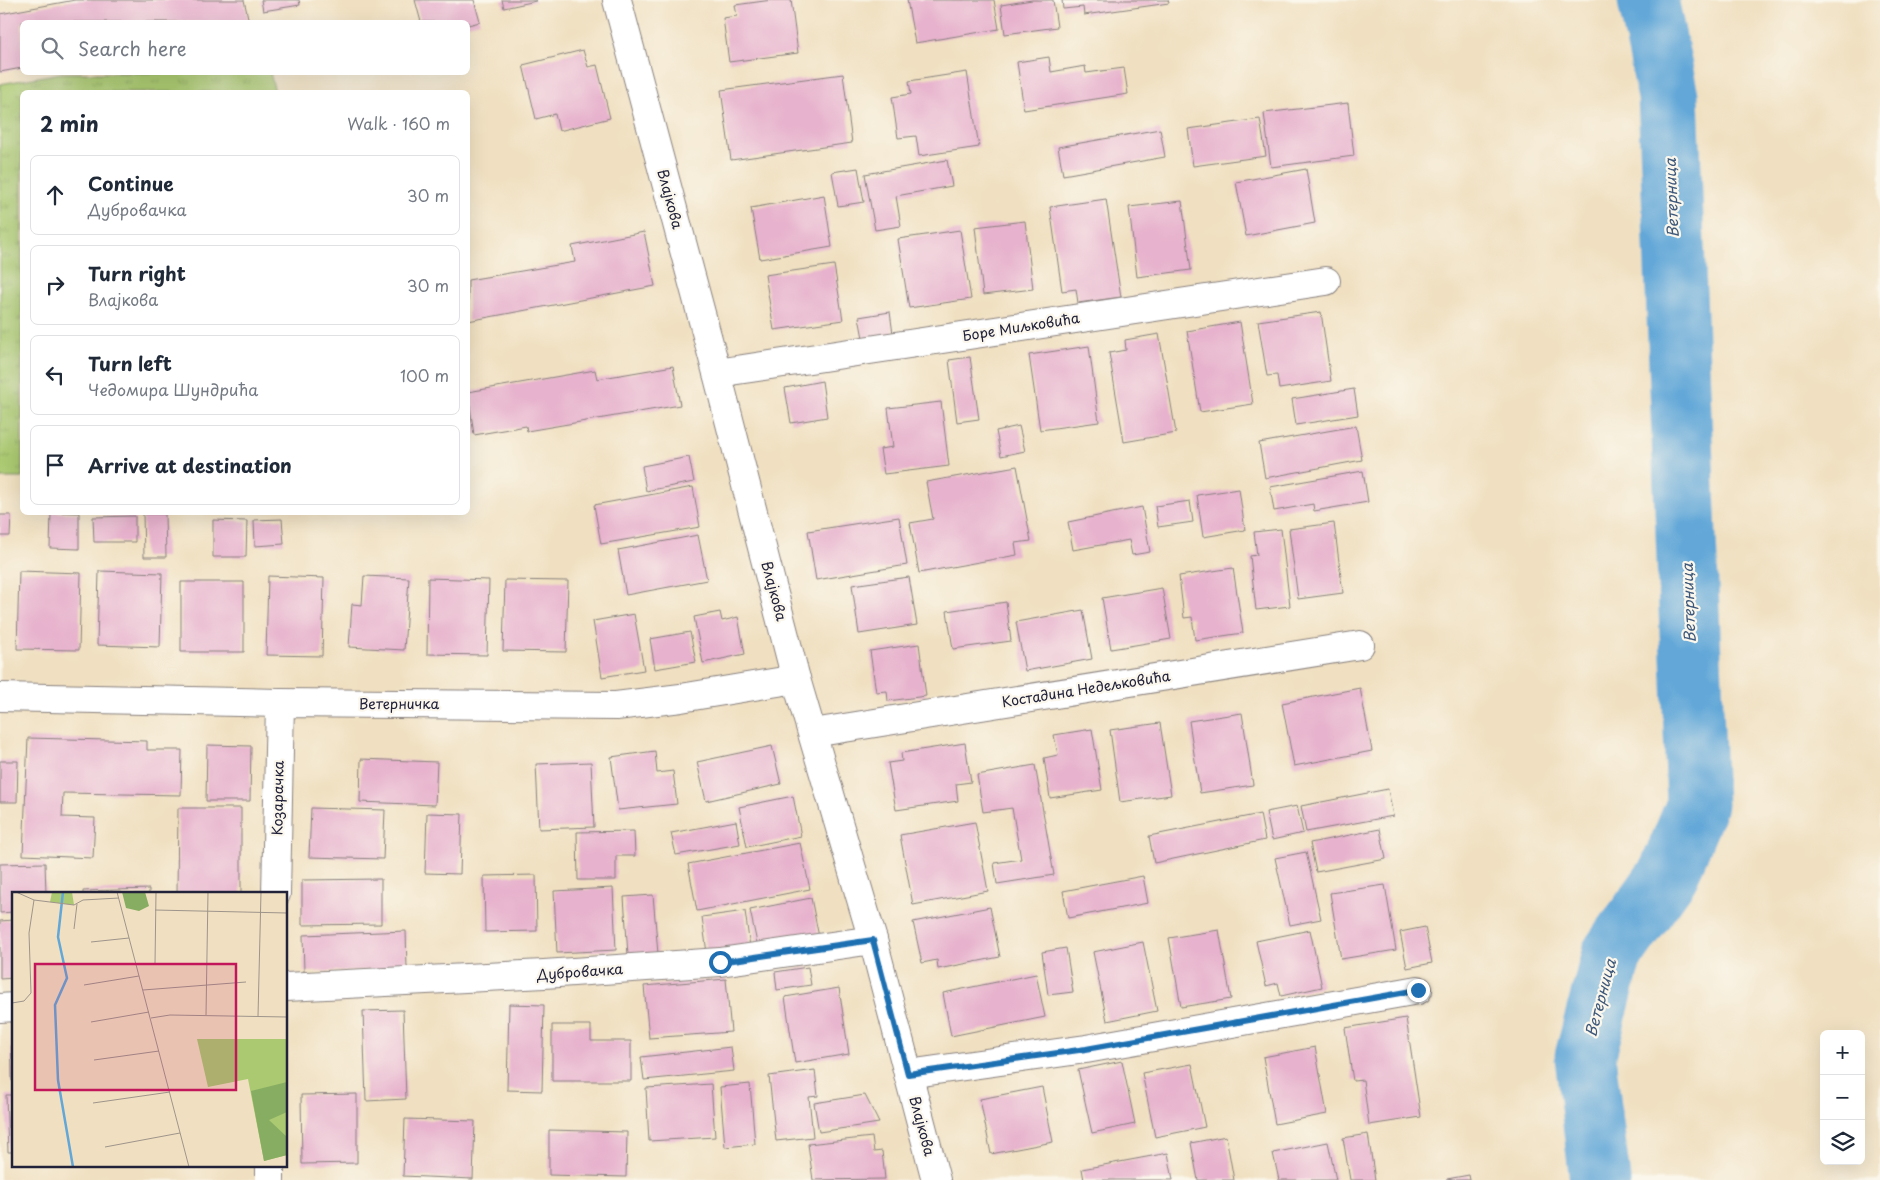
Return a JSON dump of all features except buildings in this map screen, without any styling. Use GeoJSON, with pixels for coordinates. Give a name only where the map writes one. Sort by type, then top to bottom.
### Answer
{"type":"FeatureCollection","features":[{"type":"Feature","properties":{"kind":"street","name":"Влајкова"},"geometry":{"type":"LineString","coordinates":[[617,0],[717,373],[796,679],[873,940],[936,1180]]}},
{"type":"Feature","properties":{"kind":"street","name":"Боре Миљковића"},"geometry":{"type":"LineString","coordinates":[[717,373],[1326,281]]}},
{"type":"Feature","properties":{"kind":"street","name":"Костадина Недељковића"},"geometry":{"type":"LineString","coordinates":[[813,733],[1360,645]]}},
{"type":"Feature","properties":{"kind":"street","name":"Ветерничка"},"geometry":{"type":"LineString","coordinates":[[0,697],[280,703],[616,706],[681,698],[796,679]]}},
{"type":"Feature","properties":{"kind":"street","name":"Козарачка"},"geometry":{"type":"LineString","coordinates":[[276,892],[280,703]]}},
{"type":"Feature","properties":{"kind":"street","name":"Дубровачка"},"geometry":{"type":"LineString","coordinates":[[288,987],[544,974],[720,962],[873,940]]}},
{"type":"Feature","properties":{"kind":"street"},"geometry":{"type":"LineString","coordinates":[[908,1074],[1086,1049],[1418,990]]}},
{"type":"Feature","properties":{"kind":"green space"},"geometry":{"type":"Polygon","coordinates":[[[50,75],[271,75],[274,90],[20,90],[20,478],[0,478],[0,84],[50,75]]]}},
{"type":"Feature","properties":{"kind":"waterway","name":"Ветерница"},"geometry":{"type":"LineString","coordinates":[[1600,1180],[1585,1057],[1612,954],[1668,875],[1697,804],[1668,96],[1648,0]]}},
{"type":"Feature","properties":{"kind":"route"},"geometry":{"type":"LineString","coordinates":[[720,962],[873,940],[908,1074],[1086,1049],[1418,990]]}}]}
